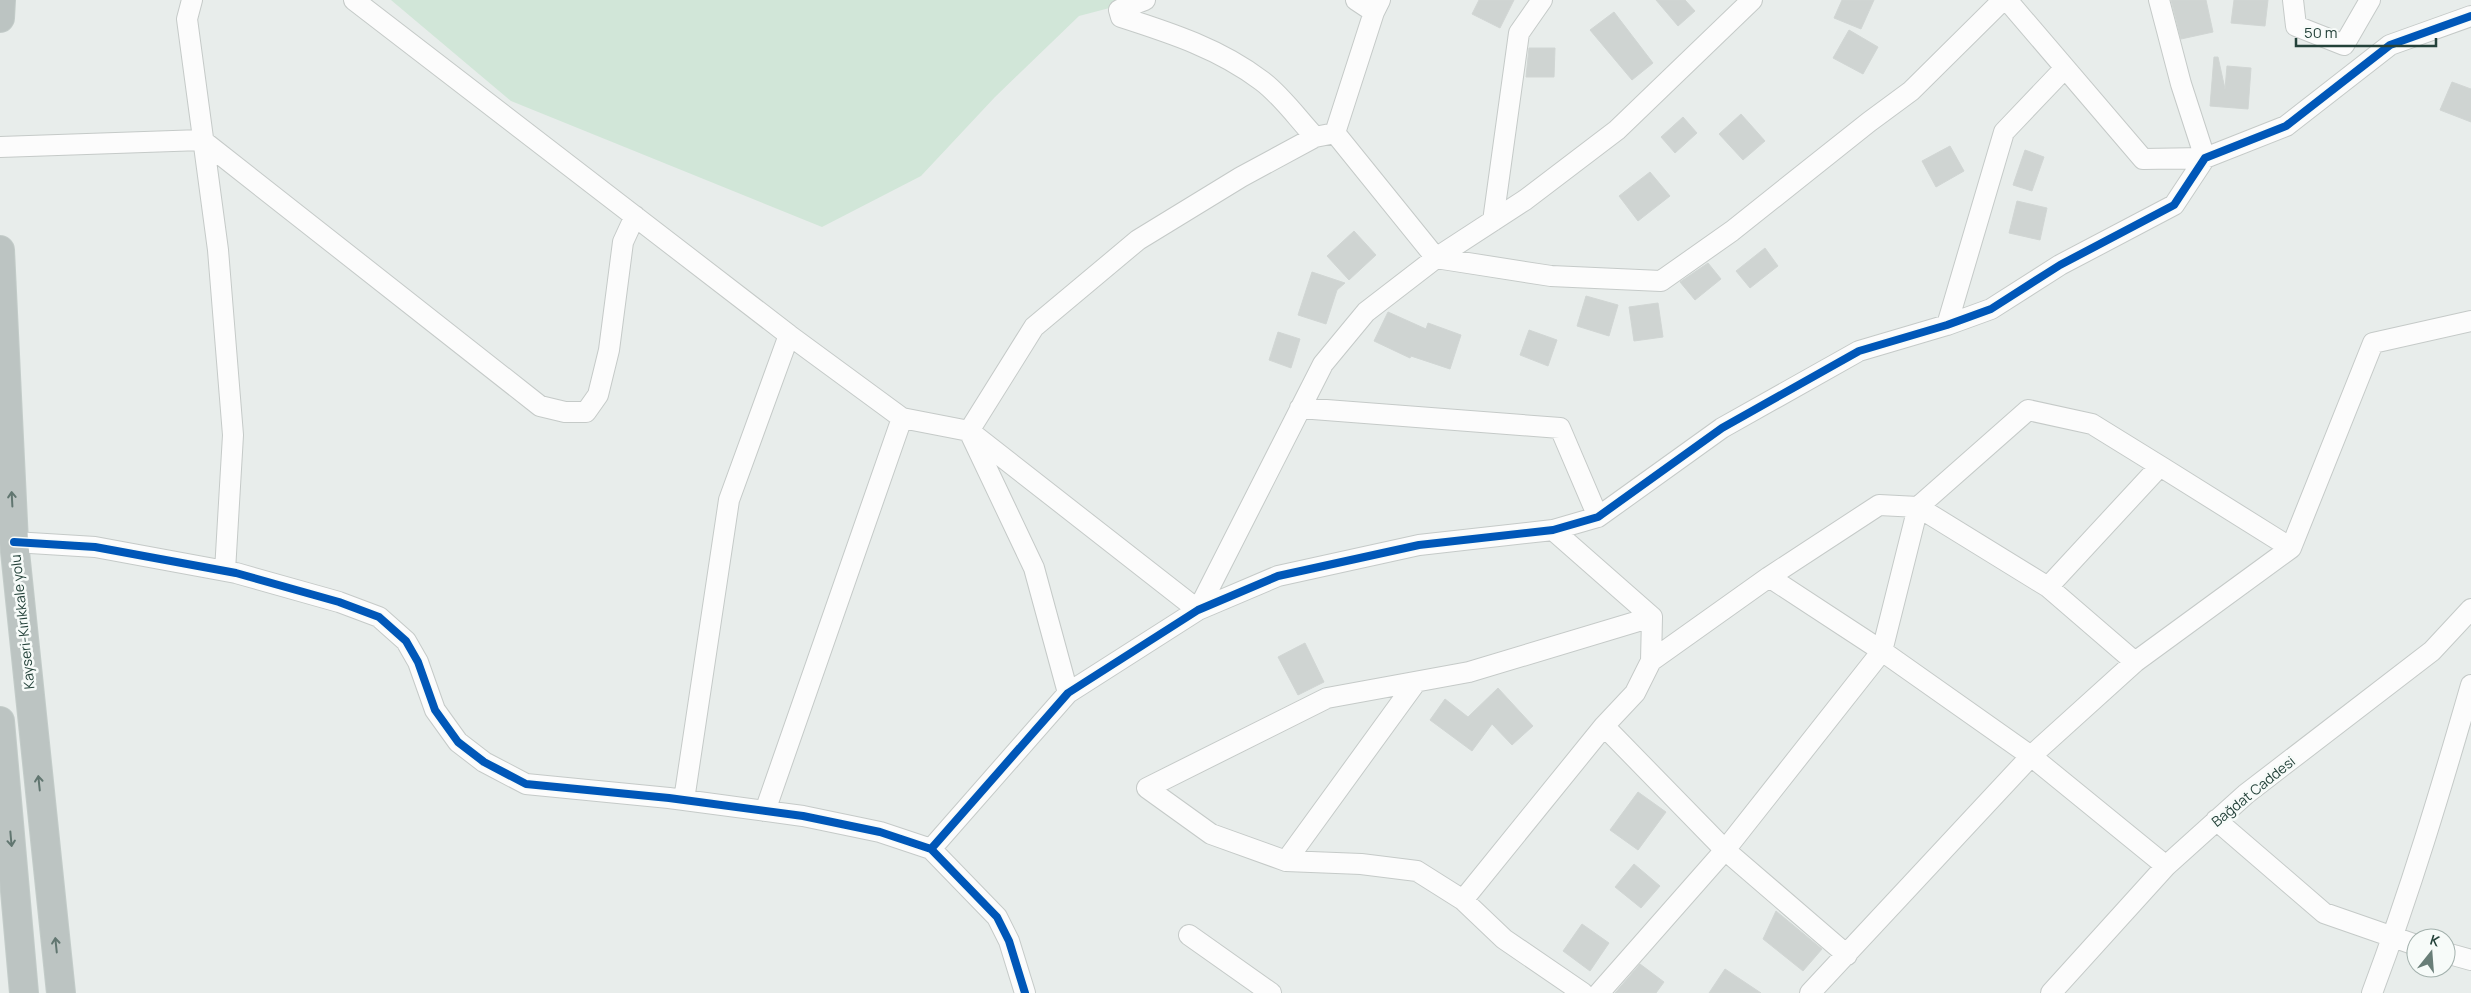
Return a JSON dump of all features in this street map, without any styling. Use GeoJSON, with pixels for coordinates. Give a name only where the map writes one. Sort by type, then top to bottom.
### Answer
{"type":"FeatureCollection","features":[{"type":"Feature","properties":{"kind":"highway"},"geometry":{"type":"LineString","coordinates":[[0,18],[2,0]]}},
{"type":"Feature","properties":{"kind":"highway","name":"Kayseri-Kırıkkale yolu"},"geometry":{"type":"LineString","coordinates":[[0,250],[14,542],[61,993]]}},
{"type":"Feature","properties":{"kind":"highway"},"geometry":{"type":"LineString","coordinates":[[0,721],[24,993]]}},
{"type":"Feature","properties":{"kind":"street"},"geometry":{"type":"LineString","coordinates":[[192,0],[187,19],[218,250],[233,435],[225,571]]}},
{"type":"Feature","properties":{"kind":"street"},"geometry":{"type":"LineString","coordinates":[[354,0],[789,335],[902,418],[969,431],[1198,610]]}},
{"type":"Feature","properties":{"kind":"street"},"geometry":{"type":"LineString","coordinates":[[1145,0],[1119,10],[1121,17],[1172,33],[1220,53],[1264,82],[1315,136]]}},
{"type":"Feature","properties":{"kind":"street"},"geometry":{"type":"LineString","coordinates":[[1335,133],[1377,6],[1356,0]]}},
{"type":"Feature","properties":{"kind":"street"},"geometry":{"type":"LineString","coordinates":[[1493,221],[1519,33],[1542,0]]}},
{"type":"Feature","properties":{"kind":"street"},"geometry":{"type":"LineString","coordinates":[[1198,610],[1322,364],[1366,312],[1436,258],[1526,200],[1617,130],[1752,0]]}},
{"type":"Feature","properties":{"kind":"street"},"geometry":{"type":"LineString","coordinates":[[1335,133],[1436,258],[1551,276],[1661,282],[1732,231],[1911,91],[2003,0]]}},
{"type":"Feature","properties":{"kind":"street"},"geometry":{"type":"LineString","coordinates":[[2007,0],[2064,69],[2143,159],[2205,158],[2286,126],[2390,45],[2471,16]]}},
{"type":"Feature","properties":{"kind":"street"},"geometry":{"type":"LineString","coordinates":[[2159,0],[2180,84],[2205,158]]}},
{"type":"Feature","properties":{"kind":"street"},"geometry":{"type":"LineString","coordinates":[[2293,0],[2296,26],[2344,45],[2370,0]]}},
{"type":"Feature","properties":{"kind":"street"},"geometry":{"type":"LineString","coordinates":[[1947,325],[2004,132],[2064,69]]}},
{"type":"Feature","properties":{"kind":"street"},"geometry":{"type":"LineString","coordinates":[[969,431],[1034,326],[1138,240],[1241,177],[1315,136],[1335,133]]}},
{"type":"Feature","properties":{"kind":"street"},"geometry":{"type":"LineString","coordinates":[[0,147],[202,140],[540,406],[565,412],[586,412],[598,395],[609,350],[623,242],[635,216]]}},
{"type":"Feature","properties":{"kind":"street"},"geometry":{"type":"LineString","coordinates":[[931,849],[1068,694],[1198,610],[1288,574],[1419,545],[1553,530],[1598,517],[1722,428],[1859,352],[1947,325],[1990,309],[2060,265],[2174,205],[2205,158]]}},
{"type":"Feature","properties":{"kind":"street"},"geometry":{"type":"LineString","coordinates":[[1810,993],[2031,756],[2135,662],[2291,548],[2374,343],[2471,322]]}},
{"type":"Feature","properties":{"kind":"street"},"geometry":{"type":"LineString","coordinates":[[684,800],[729,500],[789,335]]}},
{"type":"Feature","properties":{"kind":"street"},"geometry":{"type":"LineString","coordinates":[[1300,408],[1560,428],[1598,517]]}},
{"type":"Feature","properties":{"kind":"street"},"geometry":{"type":"LineString","coordinates":[[1599,993],[1724,850],[1882,651],[1918,506],[2028,410],[2092,424],[2291,548]]}},
{"type":"Feature","properties":{"kind":"street"},"geometry":{"type":"LineString","coordinates":[[765,811],[902,418]]}},
{"type":"Feature","properties":{"kind":"street"},"geometry":{"type":"LineString","coordinates":[[969,431],[1034,568],[1068,694]]}},
{"type":"Feature","properties":{"kind":"street"},"geometry":{"type":"LineString","coordinates":[[2048,588],[2160,466]]}},
{"type":"Feature","properties":{"kind":"street"},"geometry":{"type":"LineString","coordinates":[[1651,661],[1769,577],[1879,505],[1918,506],[2048,588],[2135,662]]}},
{"type":"Feature","properties":{"kind":"street"},"geometry":{"type":"LineString","coordinates":[[1463,900],[1604,726],[1635,693],[1651,661],[1652,617],[1553,530]]}},
{"type":"Feature","properties":{"kind":"street"},"geometry":{"type":"LineString","coordinates":[[14,542],[95,547],[225,571],[339,602],[379,617],[406,641],[418,662],[435,710],[458,742],[484,762],[526,784],[684,800],[803,816],[880,832],[931,849],[997,916],[1009,942],[1025,993]]}},
{"type":"Feature","properties":{"kind":"street"},"geometry":{"type":"LineString","coordinates":[[1769,577],[1882,651],[2031,756],[2166,866]]}},
{"type":"Feature","properties":{"kind":"street","name":"Bağdat Caddesi"},"geometry":{"type":"LineString","coordinates":[[2052,993],[2166,866],[2216,820],[2246,794],[2432,651],[2471,609]]}},
{"type":"Feature","properties":{"kind":"street"},"geometry":{"type":"LineString","coordinates":[[1583,993],[1504,939],[1463,900],[1417,871],[1361,864],[1286,861],[1211,834],[1147,788],[1327,698],[1469,672],[1652,617]]}},
{"type":"Feature","properties":{"kind":"street"},"geometry":{"type":"LineString","coordinates":[[1286,861],[1416,682]]}},
{"type":"Feature","properties":{"kind":"street"},"geometry":{"type":"LineString","coordinates":[[2372,993],[2393,938],[2446,772],[2471,685]]}},
{"type":"Feature","properties":{"kind":"street"},"geometry":{"type":"LineString","coordinates":[[1604,726],[1724,850],[1847,955]]}},
{"type":"Feature","properties":{"kind":"street"},"geometry":{"type":"LineString","coordinates":[[2216,820],[2324,912],[2406,942]]}},
{"type":"Feature","properties":{"kind":"street"},"geometry":{"type":"LineString","coordinates":[[1188,935],[1271,993]]}},
{"type":"Feature","properties":{"kind":"street"},"geometry":{"type":"LineString","coordinates":[[2456,956],[2471,960]]}},
{"type":"Feature","properties":{"kind":"green space"},"geometry":{"type":"Polygon","coordinates":[[[391,0],[1140,0],[1079,16],[995,97],[921,176],[822,227],[511,101],[391,0]]]}},
{"type":"Feature","properties":{"kind":"building"},"geometry":{"type":"Polygon","coordinates":[[[1479,0],[1514,0],[1500,28],[1472,14],[1479,0]]]}},
{"type":"Feature","properties":{"kind":"building"},"geometry":{"type":"Polygon","coordinates":[[[1656,0],[1685,0],[1695,11],[1678,26],[1656,0]]]}},
{"type":"Feature","properties":{"kind":"building"},"geometry":{"type":"Polygon","coordinates":[[[1842,0],[1874,0],[1861,29],[1834,18],[1842,0]]]}},
{"type":"Feature","properties":{"kind":"building"},"geometry":{"type":"Polygon","coordinates":[[[2171,0],[2206,0],[2213,32],[2181,39],[2171,0]]]}},
{"type":"Feature","properties":{"kind":"building"},"geometry":{"type":"Polygon","coordinates":[[[2234,0],[2268,0],[2265,26],[2231,23],[2234,0]]]}},
{"type":"Feature","properties":{"kind":"building"},"geometry":{"type":"Polygon","coordinates":[[[1614,12],[1653,63],[1632,80],[1590,30],[1614,12]]]}},
{"type":"Feature","properties":{"kind":"building"},"geometry":{"type":"Polygon","coordinates":[[[1849,30],[1878,47],[1863,74],[1833,58],[1849,30]]]}},
{"type":"Feature","properties":{"kind":"building"},"geometry":{"type":"Polygon","coordinates":[[[1529,48],[1555,48],[1554,77],[1526,77],[1529,48]]]}},
{"type":"Feature","properties":{"kind":"building"},"geometry":{"type":"Polygon","coordinates":[[[2214,57],[2218,57],[2225,89],[2227,66],[2251,68],[2248,109],[2210,106],[2214,57]]]}},
{"type":"Feature","properties":{"kind":"building"},"geometry":{"type":"Polygon","coordinates":[[[2452,82],[2471,89],[2471,122],[2440,110],[2452,82]]]}},
{"type":"Feature","properties":{"kind":"building"},"geometry":{"type":"Polygon","coordinates":[[[1741,114],[1765,141],[1743,160],[1719,134],[1741,114]]]}},
{"type":"Feature","properties":{"kind":"building"},"geometry":{"type":"Polygon","coordinates":[[[1683,117],[1697,133],[1675,153],[1661,137],[1683,117]]]}},
{"type":"Feature","properties":{"kind":"building"},"geometry":{"type":"Polygon","coordinates":[[[1950,146],[1964,171],[1936,187],[1922,161],[1950,146]]]}},
{"type":"Feature","properties":{"kind":"building"},"geometry":{"type":"Polygon","coordinates":[[[2025,150],[2044,157],[2032,191],[2013,185],[2025,150]]]}},
{"type":"Feature","properties":{"kind":"building"},"geometry":{"type":"Polygon","coordinates":[[[1650,172],[1670,196],[1638,221],[1619,196],[1650,172]]]}},
{"type":"Feature","properties":{"kind":"building"},"geometry":{"type":"Polygon","coordinates":[[[2017,201],[2047,208],[2040,240],[2009,233],[2017,201]]]}},
{"type":"Feature","properties":{"kind":"building"},"geometry":{"type":"Polygon","coordinates":[[[1354,231],[1376,255],[1349,280],[1327,256],[1354,231]]]}},
{"type":"Feature","properties":{"kind":"building"},"geometry":{"type":"Polygon","coordinates":[[[1765,248],[1778,266],[1750,288],[1736,271],[1765,248]]]}},
{"type":"Feature","properties":{"kind":"building"},"geometry":{"type":"Polygon","coordinates":[[[1708,263],[1721,279],[1695,300],[1680,282],[1708,263]]]}},
{"type":"Feature","properties":{"kind":"building"},"geometry":{"type":"Polygon","coordinates":[[[1312,272],[1345,283],[1337,290],[1326,324],[1298,315],[1312,272]]]}},
{"type":"Feature","properties":{"kind":"building"},"geometry":{"type":"Polygon","coordinates":[[[1586,296],[1618,305],[1609,336],[1577,326],[1586,296]]]}},
{"type":"Feature","properties":{"kind":"building"},"geometry":{"type":"Polygon","coordinates":[[[1658,303],[1663,337],[1634,341],[1629,307],[1658,303]]]}},
{"type":"Feature","properties":{"kind":"building"},"geometry":{"type":"Polygon","coordinates":[[[1388,312],[1426,329],[1428,323],[1461,335],[1450,369],[1411,356],[1410,358],[1374,341],[1388,312]]]}},
{"type":"Feature","properties":{"kind":"building"},"geometry":{"type":"Polygon","coordinates":[[[1529,330],[1557,340],[1548,366],[1520,355],[1529,330]]]}},
{"type":"Feature","properties":{"kind":"building"},"geometry":{"type":"Polygon","coordinates":[[[1278,332],[1300,339],[1291,368],[1269,360],[1278,332]]]}},
{"type":"Feature","properties":{"kind":"building"},"geometry":{"type":"Polygon","coordinates":[[[1305,643],[1324,682],[1298,695],[1278,657],[1305,643]]]}},
{"type":"Feature","properties":{"kind":"building"},"geometry":{"type":"Polygon","coordinates":[[[1498,688],[1533,726],[1512,745],[1492,724],[1472,751],[1430,720],[1445,699],[1468,717],[1498,688]]]}},
{"type":"Feature","properties":{"kind":"building"},"geometry":{"type":"Polygon","coordinates":[[[1638,792],[1666,812],[1638,850],[1610,830],[1638,792]]]}},
{"type":"Feature","properties":{"kind":"building"},"geometry":{"type":"Polygon","coordinates":[[[1634,864],[1660,886],[1641,908],[1615,887],[1634,864]]]}},
{"type":"Feature","properties":{"kind":"building"},"geometry":{"type":"Polygon","coordinates":[[[1776,911],[1822,949],[1803,971],[1763,939],[1776,911]]]}},
{"type":"Feature","properties":{"kind":"building"},"geometry":{"type":"Polygon","coordinates":[[[1582,924],[1609,943],[1590,971],[1563,951],[1582,924]]]}},
{"type":"Feature","properties":{"kind":"building"},"geometry":{"type":"Polygon","coordinates":[[[1640,964],[1664,982],[1656,993],[1615,993],[1640,964]]]}},
{"type":"Feature","properties":{"kind":"building"},"geometry":{"type":"Polygon","coordinates":[[[1725,969],[1761,993],[1709,993],[1725,969]]]}},
{"type":"Feature","properties":{"kind":"cycle path"},"geometry":{"type":"LineString","coordinates":[[931,849],[1068,693],[1198,610],[1278,576],[1419,545],[1553,530],[1598,517],[1722,428],[1859,351],[1947,325],[1991,309],[2060,265],[2174,205],[2205,158],[2286,126],[2390,45],[2471,16]]}},
{"type":"Feature","properties":{"kind":"cycle path"},"geometry":{"type":"LineString","coordinates":[[14,542],[95,547],[236,573],[339,602],[379,617],[406,641],[418,662],[435,710],[458,742],[484,762],[526,784],[669,798],[803,816],[880,832],[931,849],[997,917],[1009,941],[1025,993]]}}]}
